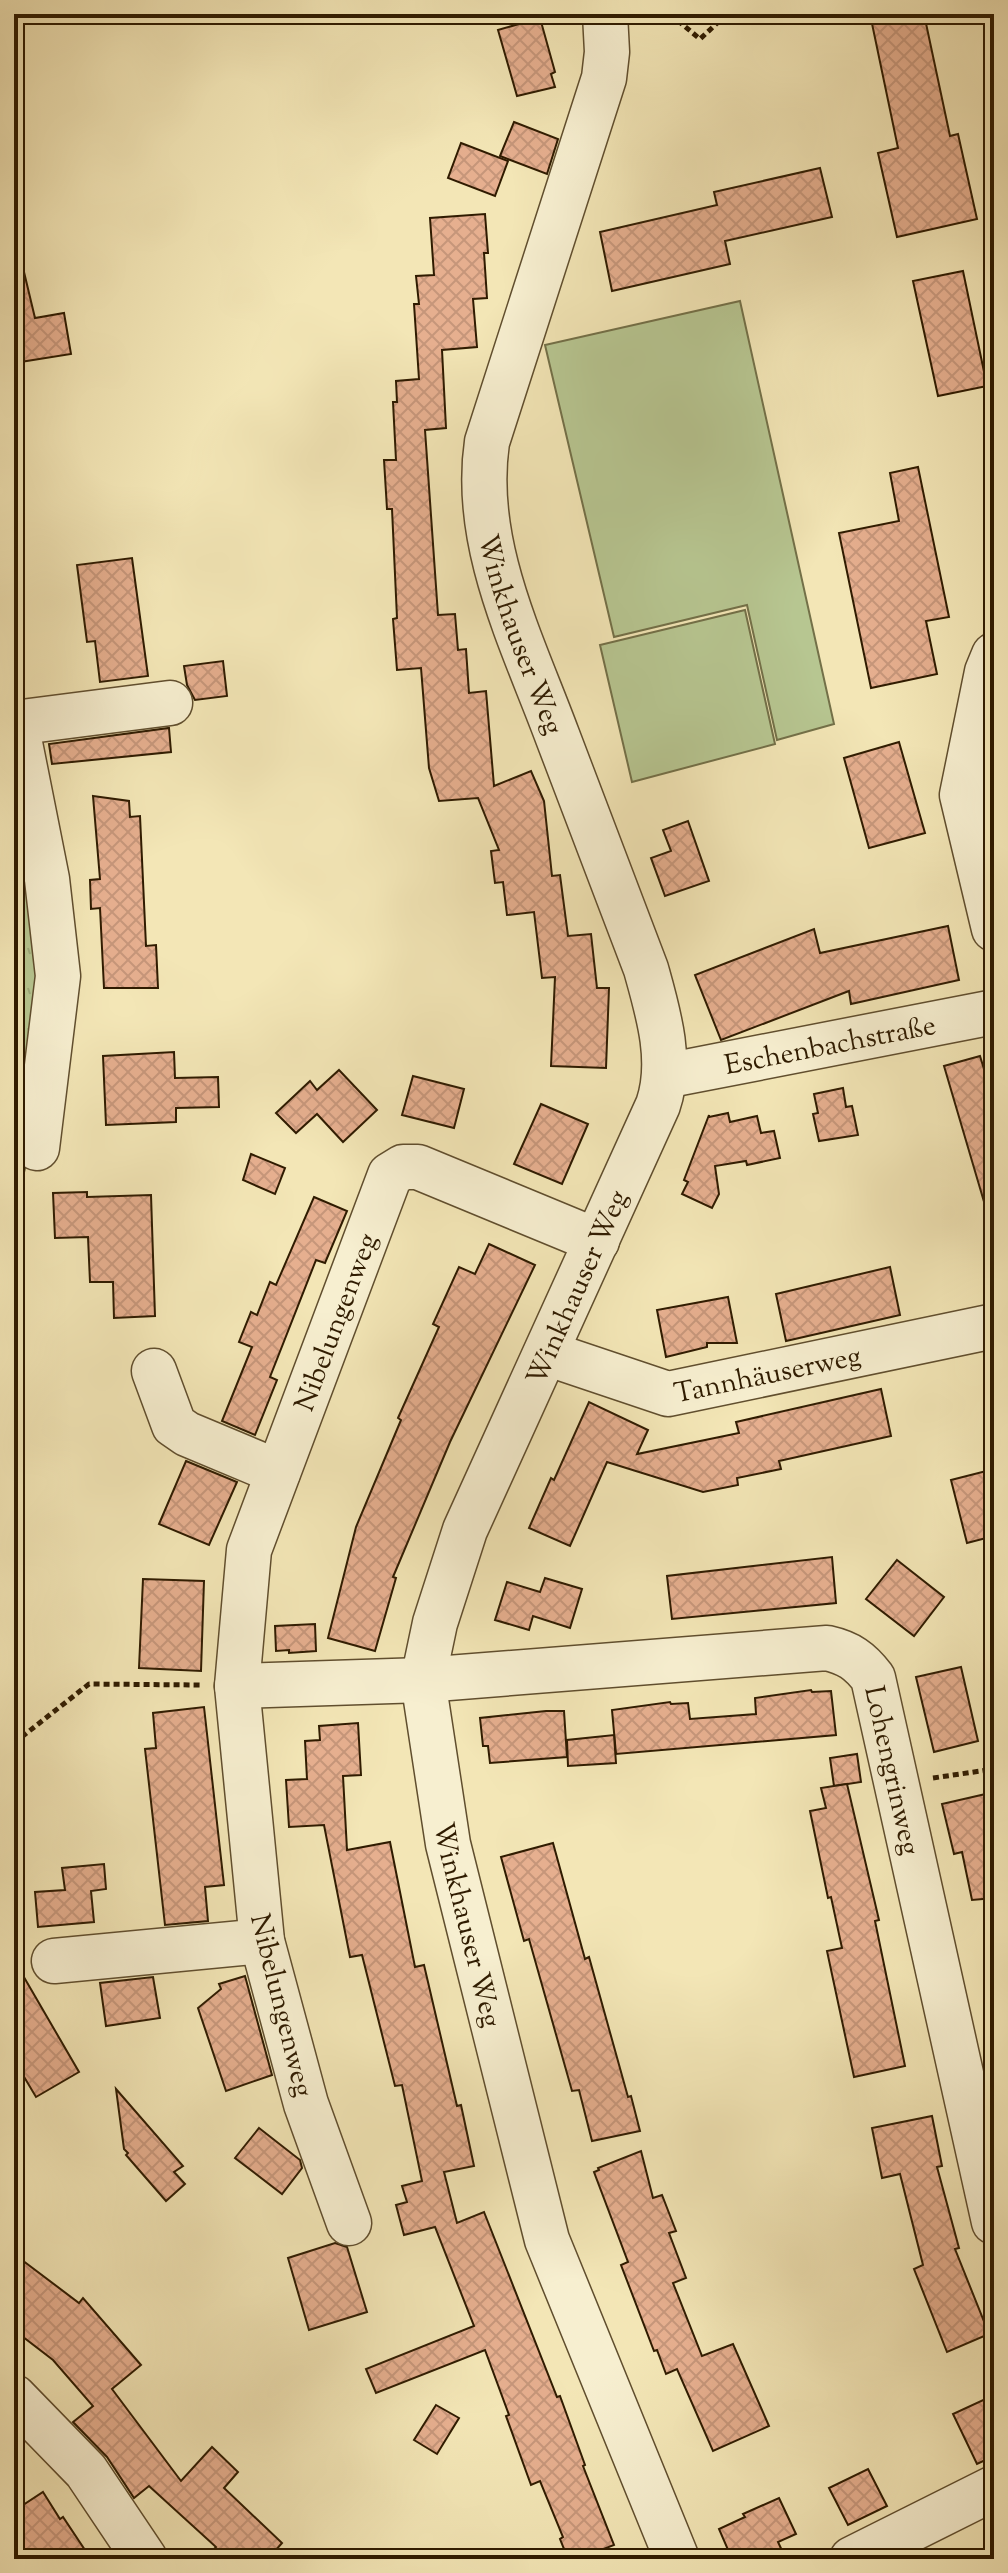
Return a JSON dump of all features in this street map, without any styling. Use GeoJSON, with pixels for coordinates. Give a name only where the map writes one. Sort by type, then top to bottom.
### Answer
{"type":"FeatureCollection","features":[{"type":"Feature","properties":{"kind":"street","name":"Winkhauser Weg"},"geometry":{"type":"LineString","coordinates":[[605,14],[607,52],[604,78],[487,442],[483,502],[488,535],[508,604],[646,969],[664,1053],[665,1076],[658,1105],[465,1530],[435,1623],[423,1680],[448,1844],[547,2240],[677,2559]]}},
{"type":"Feature","properties":{"kind":"street"},"geometry":{"type":"LineString","coordinates":[[992,666],[962,795],[994,929]]}},
{"type":"Feature","properties":{"kind":"street"},"geometry":{"type":"LineString","coordinates":[[37,1148],[58,976],[47,879],[15,723],[170,703]]}},
{"type":"Feature","properties":{"kind":"street","name":"Eschenbachstraße"},"geometry":{"type":"LineString","coordinates":[[665,1076],[994,1012]]}},
{"type":"Feature","properties":{"kind":"street","name":"Nibelungenweg"},"geometry":{"type":"LineString","coordinates":[[349,2223],[306,2104],[262,1941],[237,1686],[249,1550],[390,1175],[403,1167],[418,1167],[597,1241]]}},
{"type":"Feature","properties":{"kind":"street","name":"Tannhäuserweg"},"geometry":{"type":"LineString","coordinates":[[546,1353],[668,1394],[994,1326]]}},
{"type":"Feature","properties":{"kind":"street"},"geometry":{"type":"LineString","coordinates":[[154,1371],[174,1425],[187,1434],[278,1472]]}},
{"type":"Feature","properties":{"kind":"street","name":"Lohengrinweg"},"geometry":{"type":"LineString","coordinates":[[423,1680],[827,1648],[846,1652],[861,1662],[873,1678],[994,2222]]}},
{"type":"Feature","properties":{"kind":"street"},"geometry":{"type":"LineString","coordinates":[[237,1686],[423,1680]]}},
{"type":"Feature","properties":{"kind":"street"},"geometry":{"type":"LineString","coordinates":[[54,1961],[262,1941]]}},
{"type":"Feature","properties":{"kind":"street"},"geometry":{"type":"LineString","coordinates":[[14,2397],[86,2471],[145,2559]]}},
{"type":"Feature","properties":{"kind":"street"},"geometry":{"type":"LineString","coordinates":[[852,2559],[994,2488]]}},
{"type":"Feature","properties":{"kind":"path"},"geometry":{"type":"LineString","coordinates":[[670,14],[700,39],[727,14]]}},
{"type":"Feature","properties":{"kind":"path"},"geometry":{"type":"LineString","coordinates":[[14,1743],[89,1684],[237,1686]]}},
{"type":"Feature","properties":{"kind":"path"},"geometry":{"type":"LineString","coordinates":[[897,1783],[994,1769]]}},
{"type":"Feature","properties":{"kind":"green space"},"geometry":{"type":"Polygon","coordinates":[[[740,301],[834,724],[777,740],[747,605],[614,637],[545,345],[740,301]]]}},
{"type":"Feature","properties":{"kind":"green space"},"geometry":{"type":"Polygon","coordinates":[[[745,610],[775,744],[632,782],[600,645],[745,610]]]}},
{"type":"Feature","properties":{"kind":"green space"},"geometry":{"type":"Polygon","coordinates":[[[14,781],[40,897],[26,1165],[14,1208],[14,781]]]}},
{"type":"Feature","properties":{"kind":"building"},"geometry":{"type":"Polygon","coordinates":[[[870,14],[924,14],[950,136],[958,134],[977,219],[897,237],[878,153],[898,148],[870,14]]]}},
{"type":"Feature","properties":{"kind":"building"},"geometry":{"type":"Polygon","coordinates":[[[540,18],[555,72],[551,74],[555,87],[517,96],[498,30],[540,18]]]}},
{"type":"Feature","properties":{"kind":"building"},"geometry":{"type":"Polygon","coordinates":[[[514,122],[558,139],[547,174],[500,156],[514,122]]]}},
{"type":"Feature","properties":{"kind":"building"},"geometry":{"type":"Polygon","coordinates":[[[461,143],[508,161],[495,196],[448,178],[461,143]]]}},
{"type":"Feature","properties":{"kind":"building"},"geometry":{"type":"Polygon","coordinates":[[[820,168],[832,217],[725,241],[730,264],[612,291],[600,232],[717,205],[714,192],[820,168]]]}},
{"type":"Feature","properties":{"kind":"building"},"geometry":{"type":"Polygon","coordinates":[[[485,214],[487,298],[473,299],[477,347],[442,350],[446,428],[425,430],[438,615],[455,614],[458,650],[466,649],[469,693],[486,691],[494,786],[531,771],[544,801],[552,876],[560,875],[568,936],[591,934],[597,988],[609,988],[606,1068],[551,1066],[555,977],[542,978],[534,912],[507,915],[503,882],[495,883],[491,851],[499,850],[478,798],[439,801],[429,768],[421,668],[397,670],[393,619],[397,618],[392,509],[387,509],[384,460],[396,460],[393,402],[397,402],[396,381],[419,379],[414,304],[419,304],[416,276],[434,275],[430,218],[485,214]]]}},
{"type":"Feature","properties":{"kind":"building"},"geometry":{"type":"Polygon","coordinates":[[[963,271],[987,386],[938,396],[913,281],[963,271]]]}},
{"type":"Feature","properties":{"kind":"building"},"geometry":{"type":"Polygon","coordinates":[[[24,272],[35,318],[64,313],[71,354],[14,363],[14,273],[24,272]]]}},
{"type":"Feature","properties":{"kind":"building"},"geometry":{"type":"Polygon","coordinates":[[[918,467],[949,617],[926,621],[937,674],[871,688],[839,533],[899,521],[890,473],[918,467]]]}},
{"type":"Feature","properties":{"kind":"building"},"geometry":{"type":"Polygon","coordinates":[[[132,558],[148,676],[100,682],[95,641],[87,642],[77,565],[132,558]]]}},
{"type":"Feature","properties":{"kind":"building"},"geometry":{"type":"Polygon","coordinates":[[[223,661],[227,696],[195,700],[187,685],[184,666],[223,661]]]}},
{"type":"Feature","properties":{"kind":"building"},"geometry":{"type":"Polygon","coordinates":[[[169,728],[171,752],[52,764],[49,744],[169,728]]]}},
{"type":"Feature","properties":{"kind":"building"},"geometry":{"type":"Polygon","coordinates":[[[899,742],[925,833],[869,848],[844,758],[899,742]]]}},
{"type":"Feature","properties":{"kind":"building"},"geometry":{"type":"Polygon","coordinates":[[[93,796],[129,801],[130,817],[140,816],[146,946],[156,945],[158,988],[104,988],[100,908],[91,909],[90,880],[100,879],[93,796]]]}},
{"type":"Feature","properties":{"kind":"building"},"geometry":{"type":"Polygon","coordinates":[[[688,821],[709,881],[665,896],[651,858],[671,851],[663,830],[688,821]]]}},
{"type":"Feature","properties":{"kind":"building"},"geometry":{"type":"Polygon","coordinates":[[[948,926],[959,980],[851,1004],[849,991],[721,1040],[695,975],[814,929],[820,953],[948,926]]]}},
{"type":"Feature","properties":{"kind":"building"},"geometry":{"type":"Polygon","coordinates":[[[174,1052],[175,1078],[218,1077],[219,1107],[176,1108],[176,1122],[106,1125],[103,1056],[174,1052]]]}},
{"type":"Feature","properties":{"kind":"building"},"geometry":{"type":"Polygon","coordinates":[[[980,1056],[994,1102],[994,1211],[987,1212],[944,1066],[980,1056]]]}},
{"type":"Feature","properties":{"kind":"building"},"geometry":{"type":"Polygon","coordinates":[[[339,1070],[377,1110],[343,1142],[317,1114],[296,1133],[276,1113],[310,1081],[317,1090],[339,1070]]]}},
{"type":"Feature","properties":{"kind":"building"},"geometry":{"type":"Polygon","coordinates":[[[413,1076],[464,1089],[454,1128],[402,1115],[413,1076]]]}},
{"type":"Feature","properties":{"kind":"building"},"geometry":{"type":"Polygon","coordinates":[[[843,1088],[846,1107],[852,1106],[858,1135],[819,1141],[813,1114],[818,1113],[814,1094],[843,1088]]]}},
{"type":"Feature","properties":{"kind":"building"},"geometry":{"type":"Polygon","coordinates":[[[541,1104],[588,1124],[562,1184],[514,1164],[541,1104]]]}},
{"type":"Feature","properties":{"kind":"building"},"geometry":{"type":"Polygon","coordinates":[[[728,1113],[730,1122],[757,1116],[761,1133],[774,1131],[780,1158],[747,1165],[746,1161],[715,1166],[719,1194],[712,1208],[682,1194],[688,1182],[684,1180],[709,1115],[728,1113]]]}},
{"type":"Feature","properties":{"kind":"building"},"geometry":{"type":"Polygon","coordinates":[[[251,1154],[285,1168],[275,1194],[243,1180],[251,1154]]]}},
{"type":"Feature","properties":{"kind":"building"},"geometry":{"type":"Polygon","coordinates":[[[87,1192],[87,1197],[151,1195],[155,1316],[114,1318],[113,1282],[90,1282],[88,1237],[55,1238],[53,1193],[87,1192]]]}},
{"type":"Feature","properties":{"kind":"building"},"geometry":{"type":"Polygon","coordinates":[[[314,1197],[347,1211],[325,1263],[316,1260],[270,1377],[277,1380],[255,1435],[222,1421],[252,1347],[239,1342],[251,1312],[257,1315],[270,1282],[276,1285],[314,1197]]]}},
{"type":"Feature","properties":{"kind":"building"},"geometry":{"type":"Polygon","coordinates":[[[489,1244],[535,1265],[450,1442],[393,1577],[396,1578],[375,1651],[328,1638],[356,1527],[401,1420],[398,1418],[439,1327],[433,1324],[459,1267],[475,1274],[489,1244]]]}},
{"type":"Feature","properties":{"kind":"building"},"geometry":{"type":"Polygon","coordinates":[[[890,1267],[900,1315],[786,1341],[776,1294],[890,1267]]]}},
{"type":"Feature","properties":{"kind":"building"},"geometry":{"type":"Polygon","coordinates":[[[728,1297],[737,1343],[707,1343],[707,1347],[666,1357],[657,1310],[728,1297]]]}},
{"type":"Feature","properties":{"kind":"building"},"geometry":{"type":"Polygon","coordinates":[[[881,1389],[891,1436],[779,1461],[781,1469],[737,1478],[738,1485],[703,1492],[607,1462],[570,1546],[529,1528],[589,1402],[648,1430],[637,1454],[739,1433],[736,1422],[881,1389]]]}},
{"type":"Feature","properties":{"kind":"building"},"geometry":{"type":"Polygon","coordinates":[[[186,1461],[237,1482],[209,1545],[159,1524],[186,1461]]]}},
{"type":"Feature","properties":{"kind":"building"},"geometry":{"type":"Polygon","coordinates":[[[994,1469],[994,1536],[967,1543],[951,1480],[994,1469]]]}},
{"type":"Feature","properties":{"kind":"building"},"geometry":{"type":"Polygon","coordinates":[[[832,1557],[836,1603],[672,1619],[667,1576],[832,1557]]]}},
{"type":"Feature","properties":{"kind":"building"},"geometry":{"type":"Polygon","coordinates":[[[897,1560],[944,1597],[914,1636],[866,1599],[897,1560]]]}},
{"type":"Feature","properties":{"kind":"building"},"geometry":{"type":"Polygon","coordinates":[[[545,1578],[582,1589],[570,1628],[533,1616],[529,1630],[495,1620],[507,1582],[540,1592],[545,1578]]]}},
{"type":"Feature","properties":{"kind":"building"},"geometry":{"type":"Polygon","coordinates":[[[143,1579],[204,1581],[201,1671],[139,1668],[143,1579]]]}},
{"type":"Feature","properties":{"kind":"building"},"geometry":{"type":"Polygon","coordinates":[[[315,1624],[316,1651],[276,1651],[275,1626],[315,1624]]]}},
{"type":"Feature","properties":{"kind":"building"},"geometry":{"type":"Polygon","coordinates":[[[961,1667],[978,1741],[934,1752],[916,1677],[961,1667]]]}},
{"type":"Feature","properties":{"kind":"building"},"geometry":{"type":"Polygon","coordinates":[[[811,1690],[831,1691],[836,1735],[616,1754],[612,1710],[670,1702],[688,1703],[690,1719],[756,1714],[755,1698],[811,1690]]]}},
{"type":"Feature","properties":{"kind":"building"},"geometry":{"type":"Polygon","coordinates":[[[204,1707],[224,1885],[205,1887],[208,1921],[165,1925],[145,1749],[156,1748],[153,1713],[204,1707]]]}},
{"type":"Feature","properties":{"kind":"building"},"geometry":{"type":"Polygon","coordinates":[[[564,1711],[567,1757],[490,1763],[488,1746],[483,1746],[480,1718],[564,1711]]]}},
{"type":"Feature","properties":{"kind":"building"},"geometry":{"type":"Polygon","coordinates":[[[358,1723],[361,1775],[343,1776],[347,1850],[390,1842],[415,1967],[424,1965],[474,2166],[444,2172],[457,2223],[484,2212],[557,2397],[560,2396],[614,2545],[578,2559],[568,2559],[560,2539],[563,2537],[540,2481],[531,2485],[485,2350],[376,2393],[366,2369],[474,2326],[435,2227],[404,2235],[396,2205],[407,2202],[402,2186],[422,2181],[402,2085],[395,2086],[362,1955],[350,1957],[324,1825],[289,1827],[286,1780],[307,1779],[305,1741],[320,1740],[319,1726],[358,1723]]]}},
{"type":"Feature","properties":{"kind":"building"},"geometry":{"type":"Polygon","coordinates":[[[614,1735],[616,1763],[568,1766],[567,1740],[614,1735]]]}},
{"type":"Feature","properties":{"kind":"building"},"geometry":{"type":"Polygon","coordinates":[[[857,1754],[861,1782],[834,1786],[830,1758],[857,1754]]]}},
{"type":"Feature","properties":{"kind":"building"},"geometry":{"type":"Polygon","coordinates":[[[847,1784],[879,1920],[875,1921],[905,2066],[854,2077],[827,1951],[842,1948],[810,1811],[826,1808],[821,1788],[847,1784]]]}},
{"type":"Feature","properties":{"kind":"building"},"geometry":{"type":"Polygon","coordinates":[[[990,1793],[994,1813],[994,1898],[972,1900],[962,1852],[954,1854],[942,1804],[990,1793]]]}},
{"type":"Feature","properties":{"kind":"building"},"geometry":{"type":"Polygon","coordinates":[[[553,1843],[585,1959],[589,1957],[640,2131],[592,2141],[579,2090],[572,2091],[529,1939],[524,1941],[501,1857],[553,1843]]]}},
{"type":"Feature","properties":{"kind":"building"},"geometry":{"type":"Polygon","coordinates":[[[104,1864],[106,1889],[91,1891],[94,1922],[38,1927],[35,1892],[65,1890],[62,1868],[104,1864]]]}},
{"type":"Feature","properties":{"kind":"building"},"geometry":{"type":"Polygon","coordinates":[[[14,1960],[79,2072],[36,2097],[14,2060],[14,1960]]]}},
{"type":"Feature","properties":{"kind":"building"},"geometry":{"type":"Polygon","coordinates":[[[245,1976],[272,2075],[226,2091],[198,2008],[221,1989],[219,1984],[245,1976]]]}},
{"type":"Feature","properties":{"kind":"building"},"geometry":{"type":"Polygon","coordinates":[[[153,1977],[160,2018],[106,2026],[100,1983],[153,1977]]]}},
{"type":"Feature","properties":{"kind":"building"},"geometry":{"type":"Polygon","coordinates":[[[116,2089],[183,2166],[174,2172],[185,2184],[166,2201],[126,2155],[116,2089]]]}},
{"type":"Feature","properties":{"kind":"building"},"geometry":{"type":"Polygon","coordinates":[[[932,2116],[942,2166],[937,2167],[959,2248],[955,2249],[989,2334],[947,2352],[914,2269],[923,2265],[900,2174],[882,2178],[872,2128],[932,2116]]]}},
{"type":"Feature","properties":{"kind":"building"},"geometry":{"type":"Polygon","coordinates":[[[259,2128],[300,2160],[302,2168],[282,2194],[235,2158],[259,2128]]]}},
{"type":"Feature","properties":{"kind":"building"},"geometry":{"type":"Polygon","coordinates":[[[641,2151],[653,2198],[662,2195],[676,2231],[669,2233],[686,2278],[673,2283],[702,2356],[733,2344],[769,2426],[713,2451],[677,2369],[666,2374],[657,2350],[654,2351],[621,2265],[628,2262],[594,2172],[641,2151]]]}},
{"type":"Feature","properties":{"kind":"building"},"geometry":{"type":"Polygon","coordinates":[[[335,2243],[347,2247],[367,2312],[309,2330],[288,2258],[335,2243]]]}},
{"type":"Feature","properties":{"kind":"building"},"geometry":{"type":"Polygon","coordinates":[[[14,2254],[79,2303],[83,2298],[141,2365],[112,2389],[181,2481],[212,2447],[238,2472],[224,2488],[282,2543],[268,2559],[205,2559],[216,2547],[149,2486],[134,2498],[107,2457],[73,2422],[93,2406],[53,2360],[14,2330],[14,2254]]]}},
{"type":"Feature","properties":{"kind":"building"},"geometry":{"type":"Polygon","coordinates":[[[994,2395],[994,2456],[977,2464],[953,2414],[994,2395]]]}},
{"type":"Feature","properties":{"kind":"building"},"geometry":{"type":"Polygon","coordinates":[[[436,2405],[459,2418],[437,2454],[414,2440],[436,2405]]]}},
{"type":"Feature","properties":{"kind":"building"},"geometry":{"type":"Polygon","coordinates":[[[868,2469],[887,2506],[848,2525],[829,2488],[868,2469]]]}},
{"type":"Feature","properties":{"kind":"building"},"geometry":{"type":"Polygon","coordinates":[[[43,2492],[91,2559],[22,2559],[14,2547],[14,2511],[43,2492]]]}},
{"type":"Feature","properties":{"kind":"building"},"geometry":{"type":"Polygon","coordinates":[[[779,2498],[796,2534],[778,2542],[786,2559],[732,2559],[719,2529],[779,2498]]]}}]}
